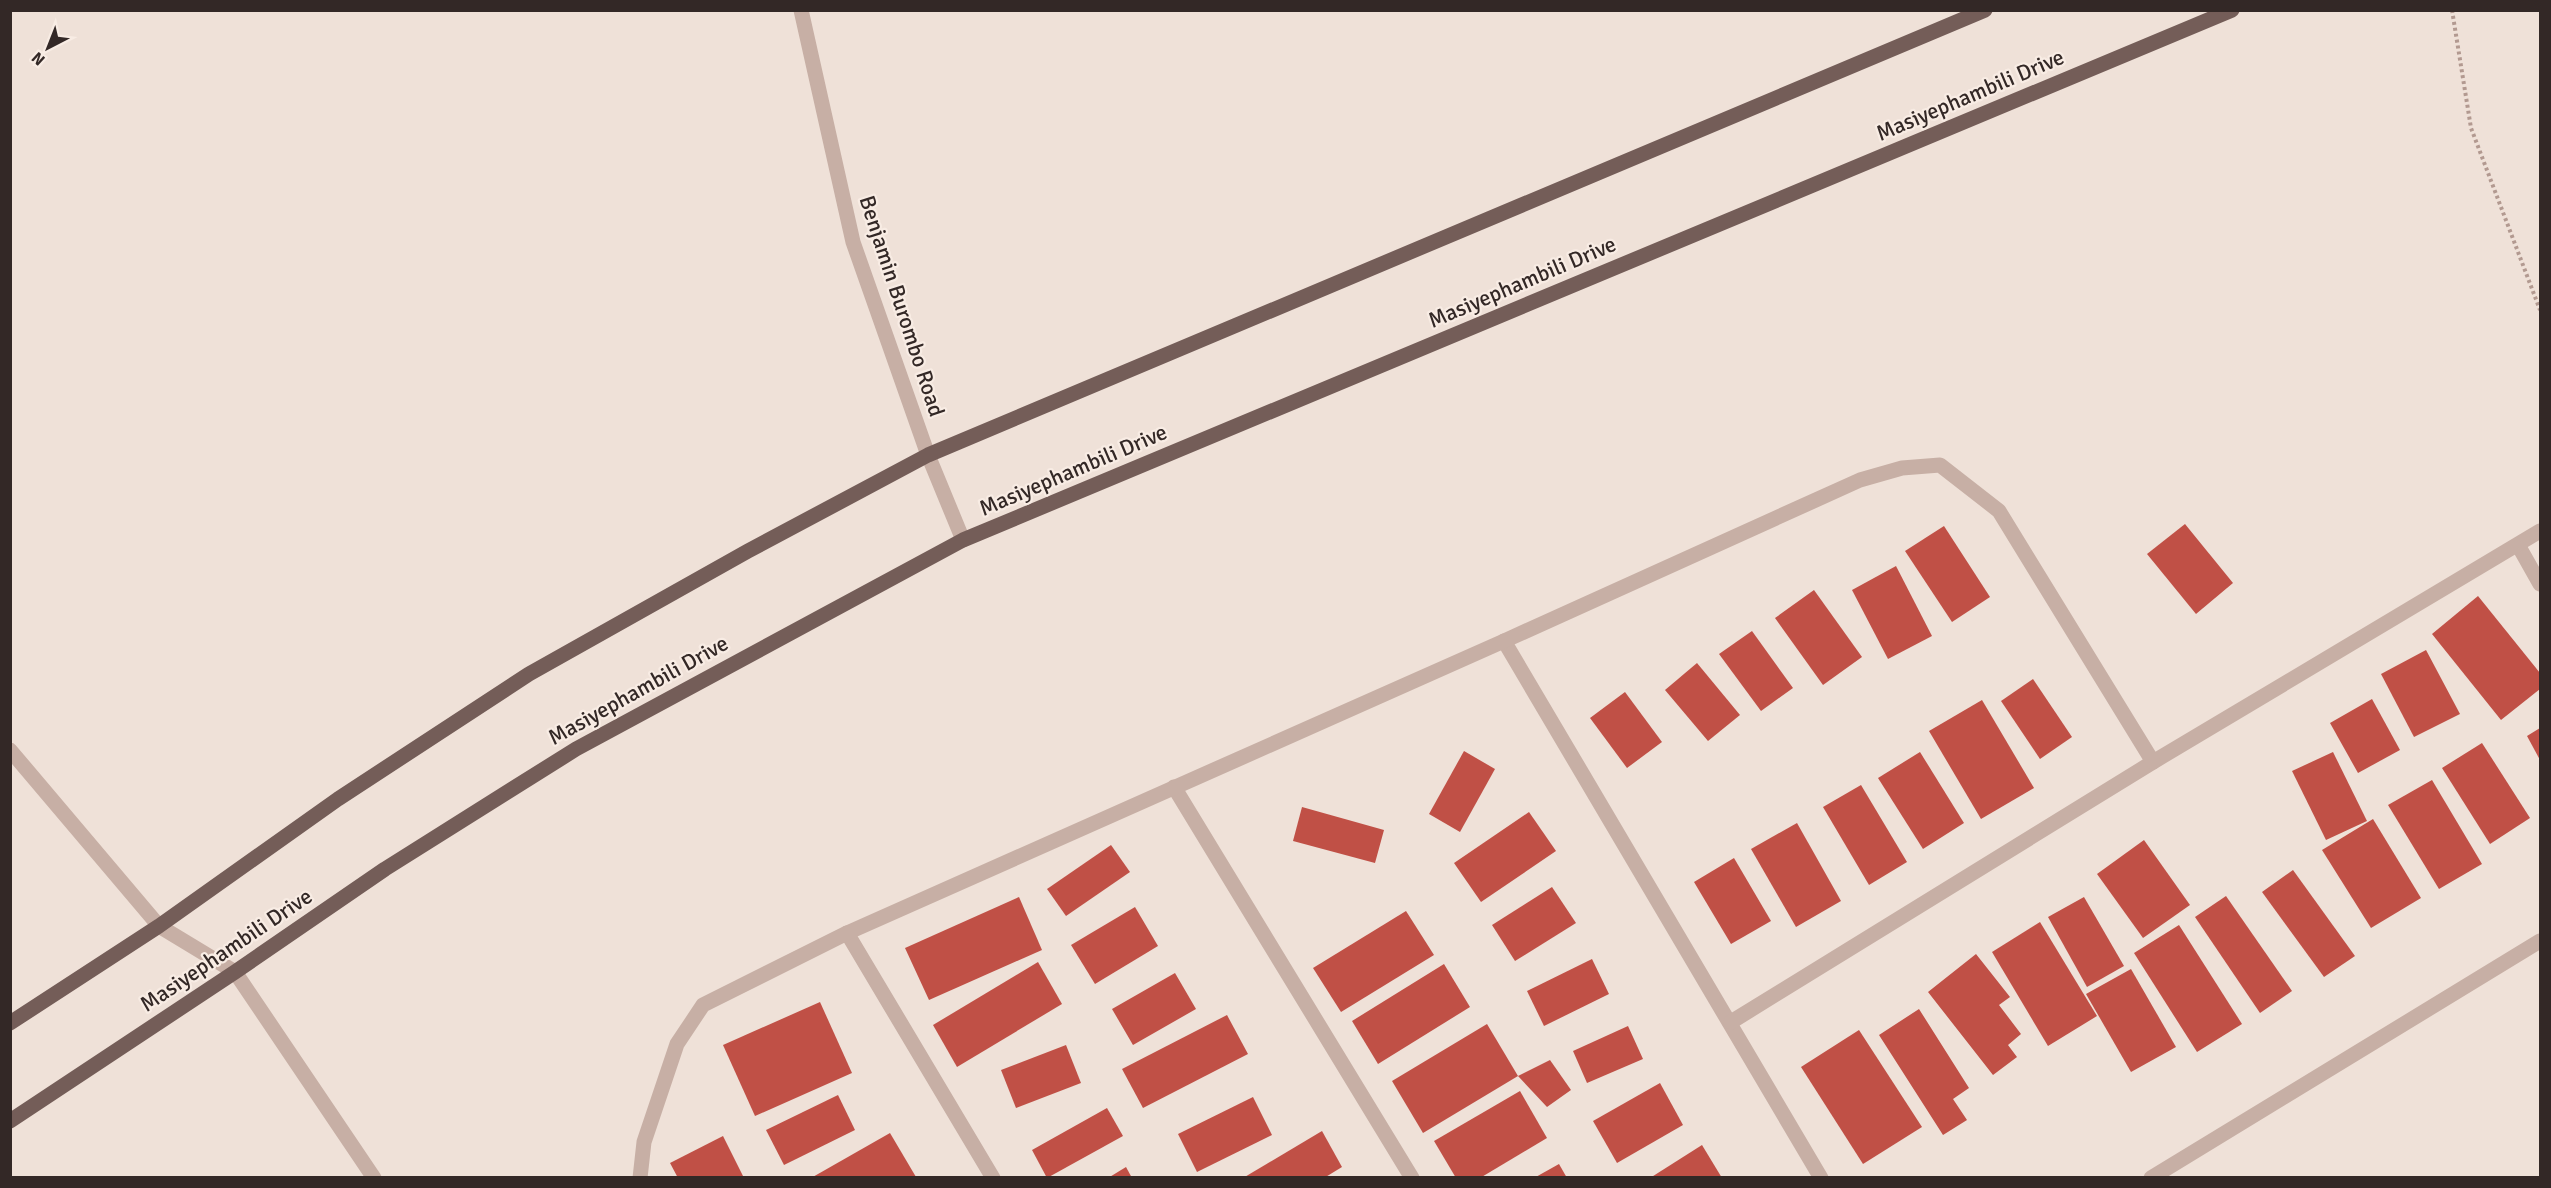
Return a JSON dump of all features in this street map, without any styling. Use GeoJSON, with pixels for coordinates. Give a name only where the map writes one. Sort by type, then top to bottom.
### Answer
{"type":"FeatureCollection","features":[{"type":"Feature","properties":{"kind":"main road"},"geometry":{"type":"LineString","coordinates":[[10,1023],[159,926],[338,799],[529,674],[748,551],[928,455],[1985,10]]}},
{"type":"Feature","properties":{"kind":"main road","name":"Masiyephambili Drive"},"geometry":{"type":"LineString","coordinates":[[10,1121],[235,972],[385,869],[576,748],[963,540],[2232,10]]}},
{"type":"Feature","properties":{"kind":"street","name":"Benjamin Burombo Road"},"geometry":{"type":"LineString","coordinates":[[801,10],[853,242],[928,455],[963,540]]}},
{"type":"Feature","properties":{"kind":"street"},"geometry":{"type":"LineString","coordinates":[[640,1178],[644,1142],[670,1063],[677,1044],[703,1005],[847,933],[1860,480],[1902,468],[1940,465],[1999,512],[2152,762]]}},
{"type":"Feature","properties":{"kind":"street"},"geometry":{"type":"LineString","coordinates":[[1731,1022],[2152,762],[2541,531]]}},
{"type":"Feature","properties":{"kind":"street"},"geometry":{"type":"LineString","coordinates":[[2518,545],[2541,584]]}},
{"type":"Feature","properties":{"kind":"street"},"geometry":{"type":"LineString","coordinates":[[1504,641],[1821,1178]]}},
{"type":"Feature","properties":{"kind":"street"},"geometry":{"type":"LineString","coordinates":[[10,750],[159,926],[235,972],[374,1178]]}},
{"type":"Feature","properties":{"kind":"street"},"geometry":{"type":"LineString","coordinates":[[1174,787],[1412,1178]]}},
{"type":"Feature","properties":{"kind":"street"},"geometry":{"type":"LineString","coordinates":[[847,933],[993,1178]]}},
{"type":"Feature","properties":{"kind":"street"},"geometry":{"type":"LineString","coordinates":[[2151,1178],[2541,941]]}},
{"type":"Feature","properties":{"kind":"path"},"geometry":{"type":"LineString","coordinates":[[2452,10],[2471,129],[2541,310]]}},
{"type":"Feature","properties":{"kind":"building"},"geometry":{"type":"Polygon","coordinates":[[[2185,524],[2233,583],[2196,614],[2147,554],[2185,524]]]}},
{"type":"Feature","properties":{"kind":"building"},"geometry":{"type":"Polygon","coordinates":[[[1944,526],[1990,597],[1952,622],[1905,551],[1944,526]]]}},
{"type":"Feature","properties":{"kind":"building"},"geometry":{"type":"Polygon","coordinates":[[[1896,566],[1932,636],[1888,659],[1852,590],[1896,566]]]}},
{"type":"Feature","properties":{"kind":"building"},"geometry":{"type":"Polygon","coordinates":[[[1814,590],[1862,657],[1823,685],[1775,618],[1814,590]]]}},
{"type":"Feature","properties":{"kind":"building"},"geometry":{"type":"Polygon","coordinates":[[[2478,596],[2540,673],[2540,689],[2501,720],[2432,634],[2478,596]]]}},
{"type":"Feature","properties":{"kind":"building"},"geometry":{"type":"Polygon","coordinates":[[[1752,631],[1793,688],[1761,711],[1719,654],[1752,631]]]}},
{"type":"Feature","properties":{"kind":"building"},"geometry":{"type":"Polygon","coordinates":[[[2426,650],[2460,714],[2414,737],[2381,674],[2426,650]]]}},
{"type":"Feature","properties":{"kind":"building"},"geometry":{"type":"Polygon","coordinates":[[[1697,663],[1740,715],[1708,741],[1665,690],[1697,663]]]}},
{"type":"Feature","properties":{"kind":"building"},"geometry":{"type":"Polygon","coordinates":[[[2033,679],[2072,737],[2040,759],[2001,701],[2033,679]]]}},
{"type":"Feature","properties":{"kind":"building"},"geometry":{"type":"Polygon","coordinates":[[[1625,692],[1662,742],[1627,768],[1590,718],[1625,692]]]}},
{"type":"Feature","properties":{"kind":"building"},"geometry":{"type":"Polygon","coordinates":[[[2372,699],[2400,750],[2358,773],[2330,723],[2372,699]]]}},
{"type":"Feature","properties":{"kind":"building"},"geometry":{"type":"Polygon","coordinates":[[[1982,700],[2034,788],[1981,819],[1929,731],[1982,700]]]}},
{"type":"Feature","properties":{"kind":"building"},"geometry":{"type":"Polygon","coordinates":[[[2540,728],[2540,760],[2527,736],[2540,728]]]}},
{"type":"Feature","properties":{"kind":"building"},"geometry":{"type":"Polygon","coordinates":[[[2482,743],[2530,818],[2490,844],[2442,768],[2482,743]]]}},
{"type":"Feature","properties":{"kind":"building"},"geometry":{"type":"Polygon","coordinates":[[[1464,751],[1495,769],[1460,832],[1429,814],[1464,751]]]}},
{"type":"Feature","properties":{"kind":"building"},"geometry":{"type":"Polygon","coordinates":[[[1920,752],[1964,823],[1923,849],[1878,778],[1920,752]]]}},
{"type":"Feature","properties":{"kind":"building"},"geometry":{"type":"Polygon","coordinates":[[[2333,752],[2367,821],[2326,840],[2292,771],[2333,752]]]}},
{"type":"Feature","properties":{"kind":"building"},"geometry":{"type":"Polygon","coordinates":[[[2432,780],[2482,864],[2439,889],[2388,805],[2432,780]]]}},
{"type":"Feature","properties":{"kind":"building"},"geometry":{"type":"Polygon","coordinates":[[[1861,785],[1907,862],[1869,885],[1823,807],[1861,785]]]}},
{"type":"Feature","properties":{"kind":"building"},"geometry":{"type":"Polygon","coordinates":[[[1302,807],[1384,830],[1375,863],[1293,841],[1302,807]]]}},
{"type":"Feature","properties":{"kind":"building"},"geometry":{"type":"Polygon","coordinates":[[[1529,812],[1556,851],[1481,902],[1454,863],[1529,812]]]}},
{"type":"Feature","properties":{"kind":"building"},"geometry":{"type":"Polygon","coordinates":[[[2373,819],[2421,898],[2371,928],[2322,850],[2373,819]]]}},
{"type":"Feature","properties":{"kind":"building"},"geometry":{"type":"Polygon","coordinates":[[[1797,823],[1841,901],[1796,927],[1751,849],[1797,823]]]}},
{"type":"Feature","properties":{"kind":"building"},"geometry":{"type":"Polygon","coordinates":[[[2144,840],[2190,905],[2143,938],[2097,874],[2144,840]]]}},
{"type":"Feature","properties":{"kind":"building"},"geometry":{"type":"Polygon","coordinates":[[[1111,845],[1130,872],[1066,916],[1047,889],[1111,845]]]}},
{"type":"Feature","properties":{"kind":"building"},"geometry":{"type":"Polygon","coordinates":[[[1734,858],[1771,921],[1731,944],[1694,882],[1734,858]]]}},
{"type":"Feature","properties":{"kind":"building"},"geometry":{"type":"Polygon","coordinates":[[[2293,870],[2355,956],[2324,977],[2262,892],[2293,870]]]}},
{"type":"Feature","properties":{"kind":"building"},"geometry":{"type":"Polygon","coordinates":[[[1552,887],[1576,923],[1515,961],[1492,925],[1552,887]]]}},
{"type":"Feature","properties":{"kind":"building"},"geometry":{"type":"Polygon","coordinates":[[[2226,896],[2292,991],[2260,1013],[2195,917],[2226,896]]]}},
{"type":"Feature","properties":{"kind":"building"},"geometry":{"type":"Polygon","coordinates":[[[1019,897],[1042,950],[929,1000],[905,948],[1019,897]]]}},
{"type":"Feature","properties":{"kind":"building"},"geometry":{"type":"Polygon","coordinates":[[[2084,897],[2124,966],[2087,987],[2048,917],[2084,897]]]}},
{"type":"Feature","properties":{"kind":"building"},"geometry":{"type":"Polygon","coordinates":[[[1135,907],[1158,946],[1095,984],[1071,945],[1135,907]]]}},
{"type":"Feature","properties":{"kind":"building"},"geometry":{"type":"Polygon","coordinates":[[[1406,911],[1434,955],[1341,1012],[1313,968],[1406,911]]]}},
{"type":"Feature","properties":{"kind":"building"},"geometry":{"type":"Polygon","coordinates":[[[2040,922],[2097,1016],[2048,1046],[1992,952],[2040,922]]]}},
{"type":"Feature","properties":{"kind":"building"},"geometry":{"type":"Polygon","coordinates":[[[2179,925],[2242,1024],[2197,1052],[2134,953],[2179,925]]]}},
{"type":"Feature","properties":{"kind":"building"},"geometry":{"type":"Polygon","coordinates":[[[1976,954],[2010,997],[1999,1005],[2021,1034],[2008,1045],[2017,1057],[1993,1075],[1928,992],[1976,954]]]}},
{"type":"Feature","properties":{"kind":"building"},"geometry":{"type":"Polygon","coordinates":[[[1592,959],[1609,994],[1544,1026],[1527,991],[1592,959]]]}},
{"type":"Feature","properties":{"kind":"building"},"geometry":{"type":"Polygon","coordinates":[[[1038,962],[1062,1004],[957,1067],[933,1025],[1038,962]]]}},
{"type":"Feature","properties":{"kind":"building"},"geometry":{"type":"Polygon","coordinates":[[[1444,964],[1470,1007],[1378,1064],[1352,1021],[1444,964]]]}},
{"type":"Feature","properties":{"kind":"building"},"geometry":{"type":"Polygon","coordinates":[[[2131,969],[2176,1047],[2131,1072],[2086,994],[2131,969]]]}},
{"type":"Feature","properties":{"kind":"building"},"geometry":{"type":"Polygon","coordinates":[[[1175,973],[1196,1009],[1133,1045],[1112,1009],[1175,973]]]}},
{"type":"Feature","properties":{"kind":"building"},"geometry":{"type":"Polygon","coordinates":[[[820,1002],[852,1073],[755,1116],[723,1045],[820,1002]]]}},
{"type":"Feature","properties":{"kind":"building"},"geometry":{"type":"Polygon","coordinates":[[[1919,1009],[1969,1088],[1953,1099],[1967,1120],[1943,1135],[1879,1035],[1919,1009]]]}},
{"type":"Feature","properties":{"kind":"building"},"geometry":{"type":"Polygon","coordinates":[[[1227,1015],[1248,1054],[1143,1108],[1122,1069],[1227,1015]]]}},
{"type":"Feature","properties":{"kind":"building"},"geometry":{"type":"Polygon","coordinates":[[[1487,1024],[1518,1076],[1423,1133],[1392,1081],[1487,1024]]]}},
{"type":"Feature","properties":{"kind":"building"},"geometry":{"type":"Polygon","coordinates":[[[1628,1026],[1643,1059],[1587,1083],[1573,1051],[1628,1026]]]}},
{"type":"Feature","properties":{"kind":"building"},"geometry":{"type":"Polygon","coordinates":[[[1859,1030],[1922,1127],[1863,1164],[1801,1067],[1859,1030]]]}},
{"type":"Feature","properties":{"kind":"building"},"geometry":{"type":"Polygon","coordinates":[[[1066,1045],[1081,1083],[1016,1108],[1001,1070],[1066,1045]]]}},
{"type":"Feature","properties":{"kind":"building"},"geometry":{"type":"Polygon","coordinates":[[[1550,1060],[1571,1090],[1547,1107],[1518,1076],[1550,1060]]]}},
{"type":"Feature","properties":{"kind":"building"},"geometry":{"type":"Polygon","coordinates":[[[1660,1083],[1683,1125],[1617,1163],[1593,1121],[1660,1083]]]}},
{"type":"Feature","properties":{"kind":"building"},"geometry":{"type":"Polygon","coordinates":[[[1520,1091],[1547,1138],[1480,1178],[1456,1178],[1434,1141],[1520,1091]]]}},
{"type":"Feature","properties":{"kind":"building"},"geometry":{"type":"Polygon","coordinates":[[[838,1095],[855,1130],[784,1165],[766,1130],[838,1095]]]}},
{"type":"Feature","properties":{"kind":"building"},"geometry":{"type":"Polygon","coordinates":[[[1253,1097],[1272,1135],[1197,1172],[1178,1134],[1253,1097]]]}},
{"type":"Feature","properties":{"kind":"building"},"geometry":{"type":"Polygon","coordinates":[[[1107,1108],[1123,1136],[1047,1178],[1032,1150],[1107,1108]]]}},
{"type":"Feature","properties":{"kind":"building"},"geometry":{"type":"Polygon","coordinates":[[[1322,1131],[1342,1167],[1324,1178],[1243,1178],[1322,1131]]]}},
{"type":"Feature","properties":{"kind":"building"},"geometry":{"type":"Polygon","coordinates":[[[890,1133],[916,1177],[811,1178],[890,1133]]]}},
{"type":"Feature","properties":{"kind":"building"},"geometry":{"type":"Polygon","coordinates":[[[723,1136],[744,1178],[678,1178],[670,1163],[723,1136]]]}},
{"type":"Feature","properties":{"kind":"building"},"geometry":{"type":"Polygon","coordinates":[[[1702,1145],[1722,1178],[1650,1178],[1702,1145]]]}},
{"type":"Feature","properties":{"kind":"building"},"geometry":{"type":"Polygon","coordinates":[[[1559,1164],[1567,1178],[1534,1178],[1559,1164]]]}},
{"type":"Feature","properties":{"kind":"building"},"geometry":{"type":"Polygon","coordinates":[[[1126,1167],[1132,1178],[1108,1178],[1126,1167]]]}}]}
